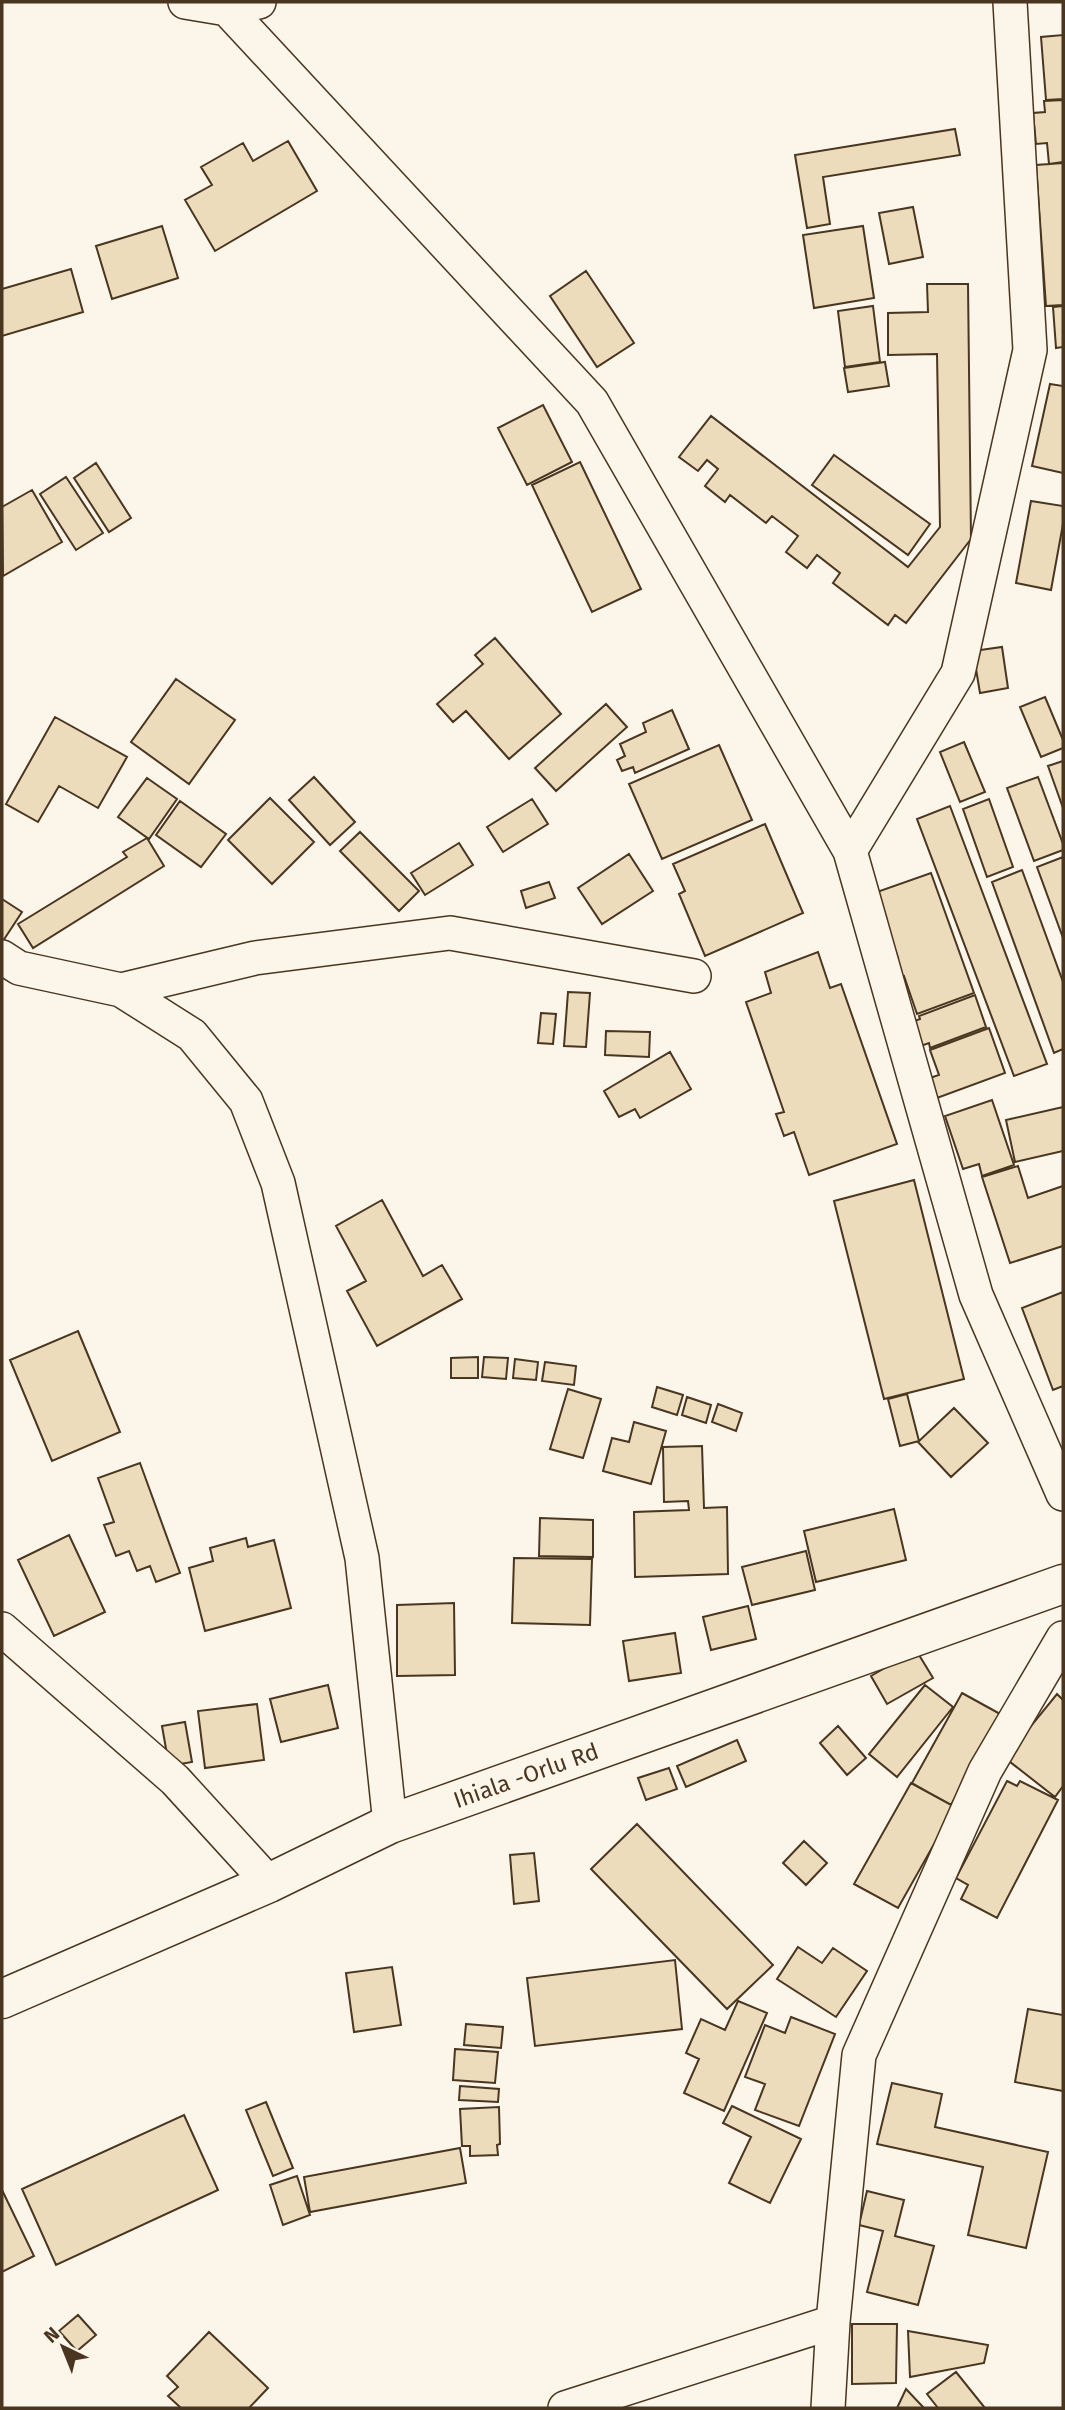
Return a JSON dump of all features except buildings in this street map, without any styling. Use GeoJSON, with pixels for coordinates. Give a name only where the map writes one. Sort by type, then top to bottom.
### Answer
{"type":"FeatureCollection","features":[{"type":"Feature","properties":{"kind":"main road","name":"Ihiala -Orlu Rd"},"geometry":{"type":"LineString","coordinates":[[2,1999],[269,1883],[390,1824],[1063,1584]]}},
{"type":"Feature","properties":{"kind":"street"},"geometry":{"type":"LineString","coordinates":[[185,2],[227,9],[259,2]]}},
{"type":"Feature","properties":{"kind":"street"},"geometry":{"type":"LineString","coordinates":[[850,851],[958,673],[1030,350],[1010,2]]}},
{"type":"Feature","properties":{"kind":"street"},"geometry":{"type":"LineString","coordinates":[[227,9],[592,402],[850,851],[976,1295],[1063,1494]]}},
{"type":"Feature","properties":{"kind":"street"},"geometry":{"type":"LineString","coordinates":[[121,990],[255,958],[450,933],[694,976]]}},
{"type":"Feature","properties":{"kind":"street"},"geometry":{"type":"LineString","coordinates":[[2,957],[19,968],[121,990],[192,1035],[246,1101],[278,1183],[362,1558],[390,1824]]}},
{"type":"Feature","properties":{"kind":"street"},"geometry":{"type":"LineString","coordinates":[[2,1629],[175,1780],[269,1883]]}},
{"type":"Feature","properties":{"kind":"street"},"geometry":{"type":"LineString","coordinates":[[828,2408],[833,2322],[859,2055],[985,1771],[1063,1638]]}},
{"type":"Feature","properties":{"kind":"street"},"geometry":{"type":"LineString","coordinates":[[565,2408],[833,2322]]}}]}
